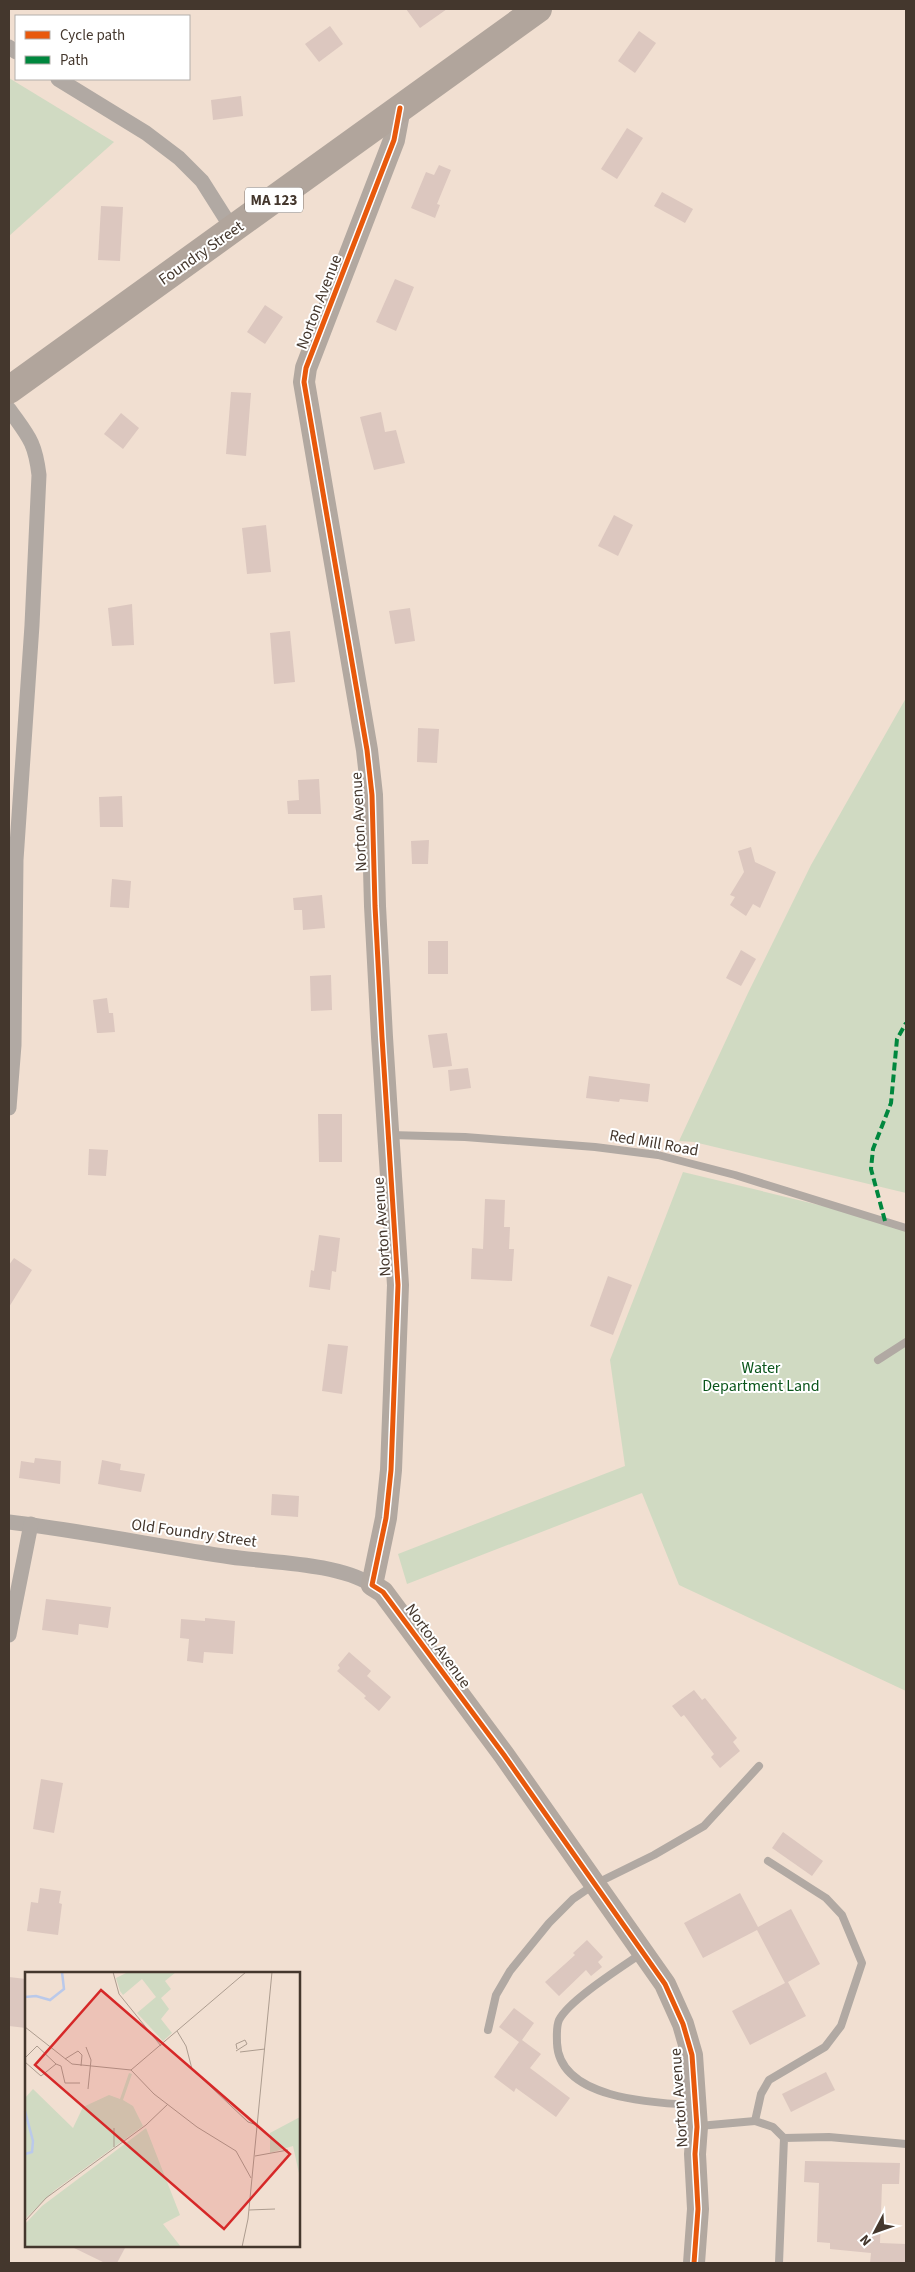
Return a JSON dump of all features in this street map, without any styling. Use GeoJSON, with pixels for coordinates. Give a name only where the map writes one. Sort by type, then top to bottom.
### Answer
{"type":"FeatureCollection","features":[{"type":"Feature","properties":{"kind":"highway","name":"Foundry Street"},"geometry":{"type":"LineString","coordinates":[[9,390],[234,230],[538,9]]}},
{"type":"Feature","properties":{"kind":"street"},"geometry":{"type":"LineString","coordinates":[[60,80],[146,133],[179,158],[202,181],[234,230]]}},
{"type":"Feature","properties":{"kind":"street","name":"Norton Avenue"},"geometry":{"type":"LineString","coordinates":[[400,108],[394,140],[306,368],[304,382],[367,750],[372,795],[375,906],[398,1294],[391,1470],[386,1518],[372,1585],[383,1592],[419,1640],[665,1984],[683,2024],[692,2055],[697,2127],[698,2209],[694,2263]]}},
{"type":"Feature","properties":{"kind":"street"},"geometry":{"type":"LineString","coordinates":[[9,409],[29,436],[36,452],[39,475],[32,625],[16,860],[14,1046],[9,1108]]}},
{"type":"Feature","properties":{"kind":"street","name":"Old Foundry Street"},"geometry":{"type":"LineString","coordinates":[[9,1522],[231,1557],[325,1568],[360,1578],[372,1585]]}},
{"type":"Feature","properties":{"kind":"street"},"geometry":{"type":"LineString","coordinates":[[9,1635],[31,1524]]}},
{"type":"Feature","properties":{"kind":"lane","name":"Red Mill Road"},"geometry":{"type":"LineString","coordinates":[[388,1135],[465,1137],[595,1147],[658,1155],[734,1174],[906,1228]]}},
{"type":"Feature","properties":{"kind":"lane"},"geometry":{"type":"LineString","coordinates":[[878,1360],[906,1342]]}},
{"type":"Feature","properties":{"kind":"lane"},"geometry":{"type":"LineString","coordinates":[[488,2030],[496,1995],[510,1971],[549,1923],[573,1899],[595,1884],[654,1855],[704,1826],[759,1766]]}},
{"type":"Feature","properties":{"kind":"lane"},"geometry":{"type":"LineString","coordinates":[[755,2120],[761,2094],[769,2080],[825,2048],[841,2026],[862,1963],[842,1915],[826,1898],[768,1861]]}},
{"type":"Feature","properties":{"kind":"lane"},"geometry":{"type":"LineString","coordinates":[[643,1952],[605,1979],[566,2011],[559,2021],[556,2034],[560,2059],[578,2080],[623,2098],[696,2105]]}},
{"type":"Feature","properties":{"kind":"lane"},"geometry":{"type":"LineString","coordinates":[[697,2127],[755,2120],[773,2127],[784,2138],[829,2137],[906,2144]]}},
{"type":"Feature","properties":{"kind":"lane"},"geometry":{"type":"LineString","coordinates":[[780,2263],[784,2138]]}},
{"type":"Feature","properties":{"kind":"green space"},"geometry":{"type":"Polygon","coordinates":[[[9,78],[114,142],[9,236],[9,78]]]}},
{"type":"Feature","properties":{"kind":"green space"},"geometry":{"type":"Polygon","coordinates":[[[906,698],[906,1193],[694,1142],[679,1141],[748,993],[811,865],[906,698]]]}},
{"type":"Feature","properties":{"kind":"green space","name":"Water Department Land"},"geometry":{"type":"Polygon","coordinates":[[[683,1172],[906,1226],[906,1691],[679,1585],[642,1493],[407,1584],[398,1554],[625,1466],[610,1360],[683,1172]]]}},
{"type":"Feature","properties":{"kind":"building"},"geometry":{"type":"Polygon","coordinates":[[[406,9],[447,9],[420,28],[406,9]]]}},
{"type":"Feature","properties":{"kind":"building"},"geometry":{"type":"Polygon","coordinates":[[[330,26],[343,44],[319,62],[305,44],[330,26]]]}},
{"type":"Feature","properties":{"kind":"building"},"geometry":{"type":"Polygon","coordinates":[[[639,31],[656,43],[635,73],[618,61],[639,31]]]}},
{"type":"Feature","properties":{"kind":"building"},"geometry":{"type":"Polygon","coordinates":[[[241,96],[243,116],[213,120],[211,100],[241,96]]]}},
{"type":"Feature","properties":{"kind":"building"},"geometry":{"type":"Polygon","coordinates":[[[627,128],[643,138],[617,179],[601,169],[627,128]]]}},
{"type":"Feature","properties":{"kind":"building"},"geometry":{"type":"Polygon","coordinates":[[[439,165],[451,170],[437,204],[440,205],[435,218],[411,208],[426,172],[434,175],[439,165]]]}},
{"type":"Feature","properties":{"kind":"building"},"geometry":{"type":"Polygon","coordinates":[[[662,192],[693,209],[685,223],[654,206],[662,192]]]}},
{"type":"Feature","properties":{"kind":"building"},"geometry":{"type":"Polygon","coordinates":[[[101,206],[123,207],[120,261],[98,260],[101,206]]]}},
{"type":"Feature","properties":{"kind":"building"},"geometry":{"type":"Polygon","coordinates":[[[395,279],[414,287],[396,331],[376,322],[395,279]]]}},
{"type":"Feature","properties":{"kind":"building"},"geometry":{"type":"Polygon","coordinates":[[[265,305],[283,317],[265,344],[247,332],[265,305]]]}},
{"type":"Feature","properties":{"kind":"building"},"geometry":{"type":"Polygon","coordinates":[[[231,392],[251,393],[246,456],[226,454],[231,392]]]}},
{"type":"Feature","properties":{"kind":"building"},"geometry":{"type":"Polygon","coordinates":[[[381,412],[385,432],[396,430],[405,463],[374,470],[360,417],[381,412]]]}},
{"type":"Feature","properties":{"kind":"building"},"geometry":{"type":"Polygon","coordinates":[[[121,413],[139,428],[123,449],[104,434],[121,413]]]}},
{"type":"Feature","properties":{"kind":"building"},"geometry":{"type":"Polygon","coordinates":[[[614,515],[633,525],[618,556],[598,546],[614,515]]]}},
{"type":"Feature","properties":{"kind":"building"},"geometry":{"type":"Polygon","coordinates":[[[266,525],[271,572],[247,574],[242,528],[266,525]]]}},
{"type":"Feature","properties":{"kind":"building"},"geometry":{"type":"Polygon","coordinates":[[[132,604],[134,645],[112,646],[108,608],[132,604]]]}},
{"type":"Feature","properties":{"kind":"building"},"geometry":{"type":"Polygon","coordinates":[[[410,608],[415,641],[395,644],[389,611],[410,608]]]}},
{"type":"Feature","properties":{"kind":"building"},"geometry":{"type":"Polygon","coordinates":[[[290,631],[295,682],[274,684],[270,633],[290,631]]]}},
{"type":"Feature","properties":{"kind":"building"},"geometry":{"type":"Polygon","coordinates":[[[418,728],[439,729],[437,763],[417,762],[418,728]]]}},
{"type":"Feature","properties":{"kind":"building"},"geometry":{"type":"Polygon","coordinates":[[[319,779],[321,814],[288,814],[287,801],[299,800],[298,780],[319,779]]]}},
{"type":"Feature","properties":{"kind":"building"},"geometry":{"type":"Polygon","coordinates":[[[122,796],[123,827],[100,827],[99,797],[122,796]]]}},
{"type":"Feature","properties":{"kind":"building"},"geometry":{"type":"Polygon","coordinates":[[[429,840],[428,864],[412,864],[411,841],[429,840]]]}},
{"type":"Feature","properties":{"kind":"building"},"geometry":{"type":"Polygon","coordinates":[[[751,847],[755,862],[776,872],[760,908],[753,904],[746,916],[730,905],[735,897],[730,895],[744,872],[738,851],[751,847]]]}},
{"type":"Feature","properties":{"kind":"building"},"geometry":{"type":"Polygon","coordinates":[[[112,879],[131,881],[129,908],[110,907],[112,879]]]}},
{"type":"Feature","properties":{"kind":"building"},"geometry":{"type":"Polygon","coordinates":[[[322,895],[325,928],[303,930],[302,910],[294,910],[293,898],[322,895]]]}},
{"type":"Feature","properties":{"kind":"building"},"geometry":{"type":"Polygon","coordinates":[[[428,941],[448,941],[448,974],[428,974],[428,941]]]}},
{"type":"Feature","properties":{"kind":"building"},"geometry":{"type":"Polygon","coordinates":[[[741,950],[756,959],[741,986],[726,978],[741,950]]]}},
{"type":"Feature","properties":{"kind":"building"},"geometry":{"type":"Polygon","coordinates":[[[331,975],[332,1010],[311,1011],[310,976],[331,975]]]}},
{"type":"Feature","properties":{"kind":"building"},"geometry":{"type":"Polygon","coordinates":[[[107,998],[109,1013],[113,1013],[115,1032],[97,1033],[93,1000],[107,998]]]}},
{"type":"Feature","properties":{"kind":"building"},"geometry":{"type":"Polygon","coordinates":[[[447,1033],[452,1066],[433,1068],[428,1035],[447,1033]]]}},
{"type":"Feature","properties":{"kind":"building"},"geometry":{"type":"Polygon","coordinates":[[[468,1068],[471,1088],[450,1091],[448,1070],[468,1068]]]}},
{"type":"Feature","properties":{"kind":"building"},"geometry":{"type":"Polygon","coordinates":[[[589,1076],[650,1084],[648,1102],[620,1099],[619,1102],[586,1098],[589,1076]]]}},
{"type":"Feature","properties":{"kind":"building"},"geometry":{"type":"Polygon","coordinates":[[[318,1114],[342,1114],[342,1162],[319,1162],[318,1114]]]}},
{"type":"Feature","properties":{"kind":"building"},"geometry":{"type":"Polygon","coordinates":[[[89,1149],[108,1150],[106,1176],[88,1175],[89,1149]]]}},
{"type":"Feature","properties":{"kind":"building"},"geometry":{"type":"Polygon","coordinates":[[[485,1199],[505,1200],[504,1227],[510,1227],[509,1249],[514,1249],[512,1281],[471,1279],[472,1248],[483,1249],[485,1199]]]}},
{"type":"Feature","properties":{"kind":"building"},"geometry":{"type":"Polygon","coordinates":[[[319,1235],[340,1238],[336,1272],[332,1271],[330,1290],[309,1287],[311,1270],[314,1271],[319,1235]]]}},
{"type":"Feature","properties":{"kind":"building"},"geometry":{"type":"Polygon","coordinates":[[[14,1258],[32,1270],[9,1307],[9,1265],[14,1258]]]}},
{"type":"Feature","properties":{"kind":"building"},"geometry":{"type":"Polygon","coordinates":[[[608,1276],[632,1285],[613,1335],[590,1326],[608,1276]]]}},
{"type":"Feature","properties":{"kind":"building"},"geometry":{"type":"Polygon","coordinates":[[[328,1344],[348,1346],[342,1394],[322,1391],[328,1344]]]}},
{"type":"Feature","properties":{"kind":"building"},"geometry":{"type":"Polygon","coordinates":[[[35,1458],[61,1461],[60,1484],[19,1478],[21,1461],[34,1463],[35,1458]]]}},
{"type":"Feature","properties":{"kind":"building"},"geometry":{"type":"Polygon","coordinates":[[[102,1460],[121,1464],[120,1470],[145,1474],[141,1492],[98,1484],[102,1460]]]}},
{"type":"Feature","properties":{"kind":"building"},"geometry":{"type":"Polygon","coordinates":[[[272,1494],[299,1496],[298,1517],[271,1515],[272,1494]]]}},
{"type":"Feature","properties":{"kind":"building"},"geometry":{"type":"Polygon","coordinates":[[[46,1599],[111,1607],[108,1628],[79,1624],[78,1635],[42,1630],[46,1599]]]}},
{"type":"Feature","properties":{"kind":"building"},"geometry":{"type":"Polygon","coordinates":[[[205,1618],[235,1621],[233,1654],[204,1652],[203,1663],[187,1661],[189,1639],[180,1638],[181,1619],[205,1621],[205,1618]]]}},
{"type":"Feature","properties":{"kind":"building"},"geometry":{"type":"Polygon","coordinates":[[[349,1652],[371,1671],[367,1676],[391,1697],[379,1711],[364,1698],[366,1696],[337,1671],[340,1668],[338,1665],[349,1652]]]}},
{"type":"Feature","properties":{"kind":"building"},"geometry":{"type":"Polygon","coordinates":[[[694,1690],[702,1700],[705,1698],[737,1738],[733,1742],[740,1751],[720,1768],[711,1757],[714,1754],[684,1715],[681,1717],[672,1706],[694,1690]]]}},
{"type":"Feature","properties":{"kind":"building"},"geometry":{"type":"Polygon","coordinates":[[[41,1779],[63,1783],[54,1833],[33,1829],[41,1779]]]}},
{"type":"Feature","properties":{"kind":"building"},"geometry":{"type":"Polygon","coordinates":[[[783,1832],[823,1861],[812,1876],[772,1848],[783,1832]]]}},
{"type":"Feature","properties":{"kind":"building"},"geometry":{"type":"Polygon","coordinates":[[[40,1888],[61,1891],[59,1903],[62,1904],[58,1935],[27,1931],[31,1902],[38,1903],[40,1888]]]}},
{"type":"Feature","properties":{"kind":"building"},"geometry":{"type":"Polygon","coordinates":[[[740,1893],[758,1927],[791,1909],[820,1964],[788,1982],[806,2016],[750,2045],[732,2011],[785,1983],[757,1930],[703,1958],[684,1923],[740,1893]]]}},
{"type":"Feature","properties":{"kind":"building"},"geometry":{"type":"Polygon","coordinates":[[[587,1940],[603,1957],[598,1962],[602,1967],[591,1976],[586,1970],[559,1996],[545,1982],[575,1955],[573,1953],[587,1940]]]}},
{"type":"Feature","properties":{"kind":"building"},"geometry":{"type":"Polygon","coordinates":[[[9,1977],[25,1979],[25,2028],[9,2026],[9,1977]]]}},
{"type":"Feature","properties":{"kind":"building"},"geometry":{"type":"Polygon","coordinates":[[[514,2008],[534,2023],[522,2040],[541,2054],[530,2068],[570,2098],[556,2117],[516,2088],[514,2092],[494,2077],[519,2042],[499,2027],[514,2008]]]}},
{"type":"Feature","properties":{"kind":"building"},"geometry":{"type":"Polygon","coordinates":[[[826,2072],[835,2090],[791,2112],[782,2094],[826,2072]]]}},
{"type":"Feature","properties":{"kind":"building"},"geometry":{"type":"Polygon","coordinates":[[[805,2161],[900,2163],[899,2184],[882,2184],[880,2243],[906,2244],[906,2263],[870,2263],[871,2253],[830,2249],[830,2243],[817,2242],[819,2183],[804,2182],[805,2161]]]}},
{"type":"Feature","properties":{"kind":"building"},"geometry":{"type":"Polygon","coordinates":[[[72,2247],[125,2247],[117,2263],[105,2263],[72,2247]]]}},
{"type":"Feature","properties":{"kind":"marked path"},"geometry":{"type":"LineString","coordinates":[[885,1221],[871,1169],[873,1149],[891,1103],[897,1039],[906,1023]]}},
{"type":"Feature","properties":{"kind":"cycle path"},"geometry":{"type":"LineString","coordinates":[[400,108],[394,140],[306,368],[304,382],[367,750],[372,795],[375,906],[398,1285],[391,1470],[386,1518],[372,1585],[383,1592],[504,1755],[665,1984],[683,2024],[692,2055],[697,2127],[695,2154],[698,2209],[694,2263]]}}]}
